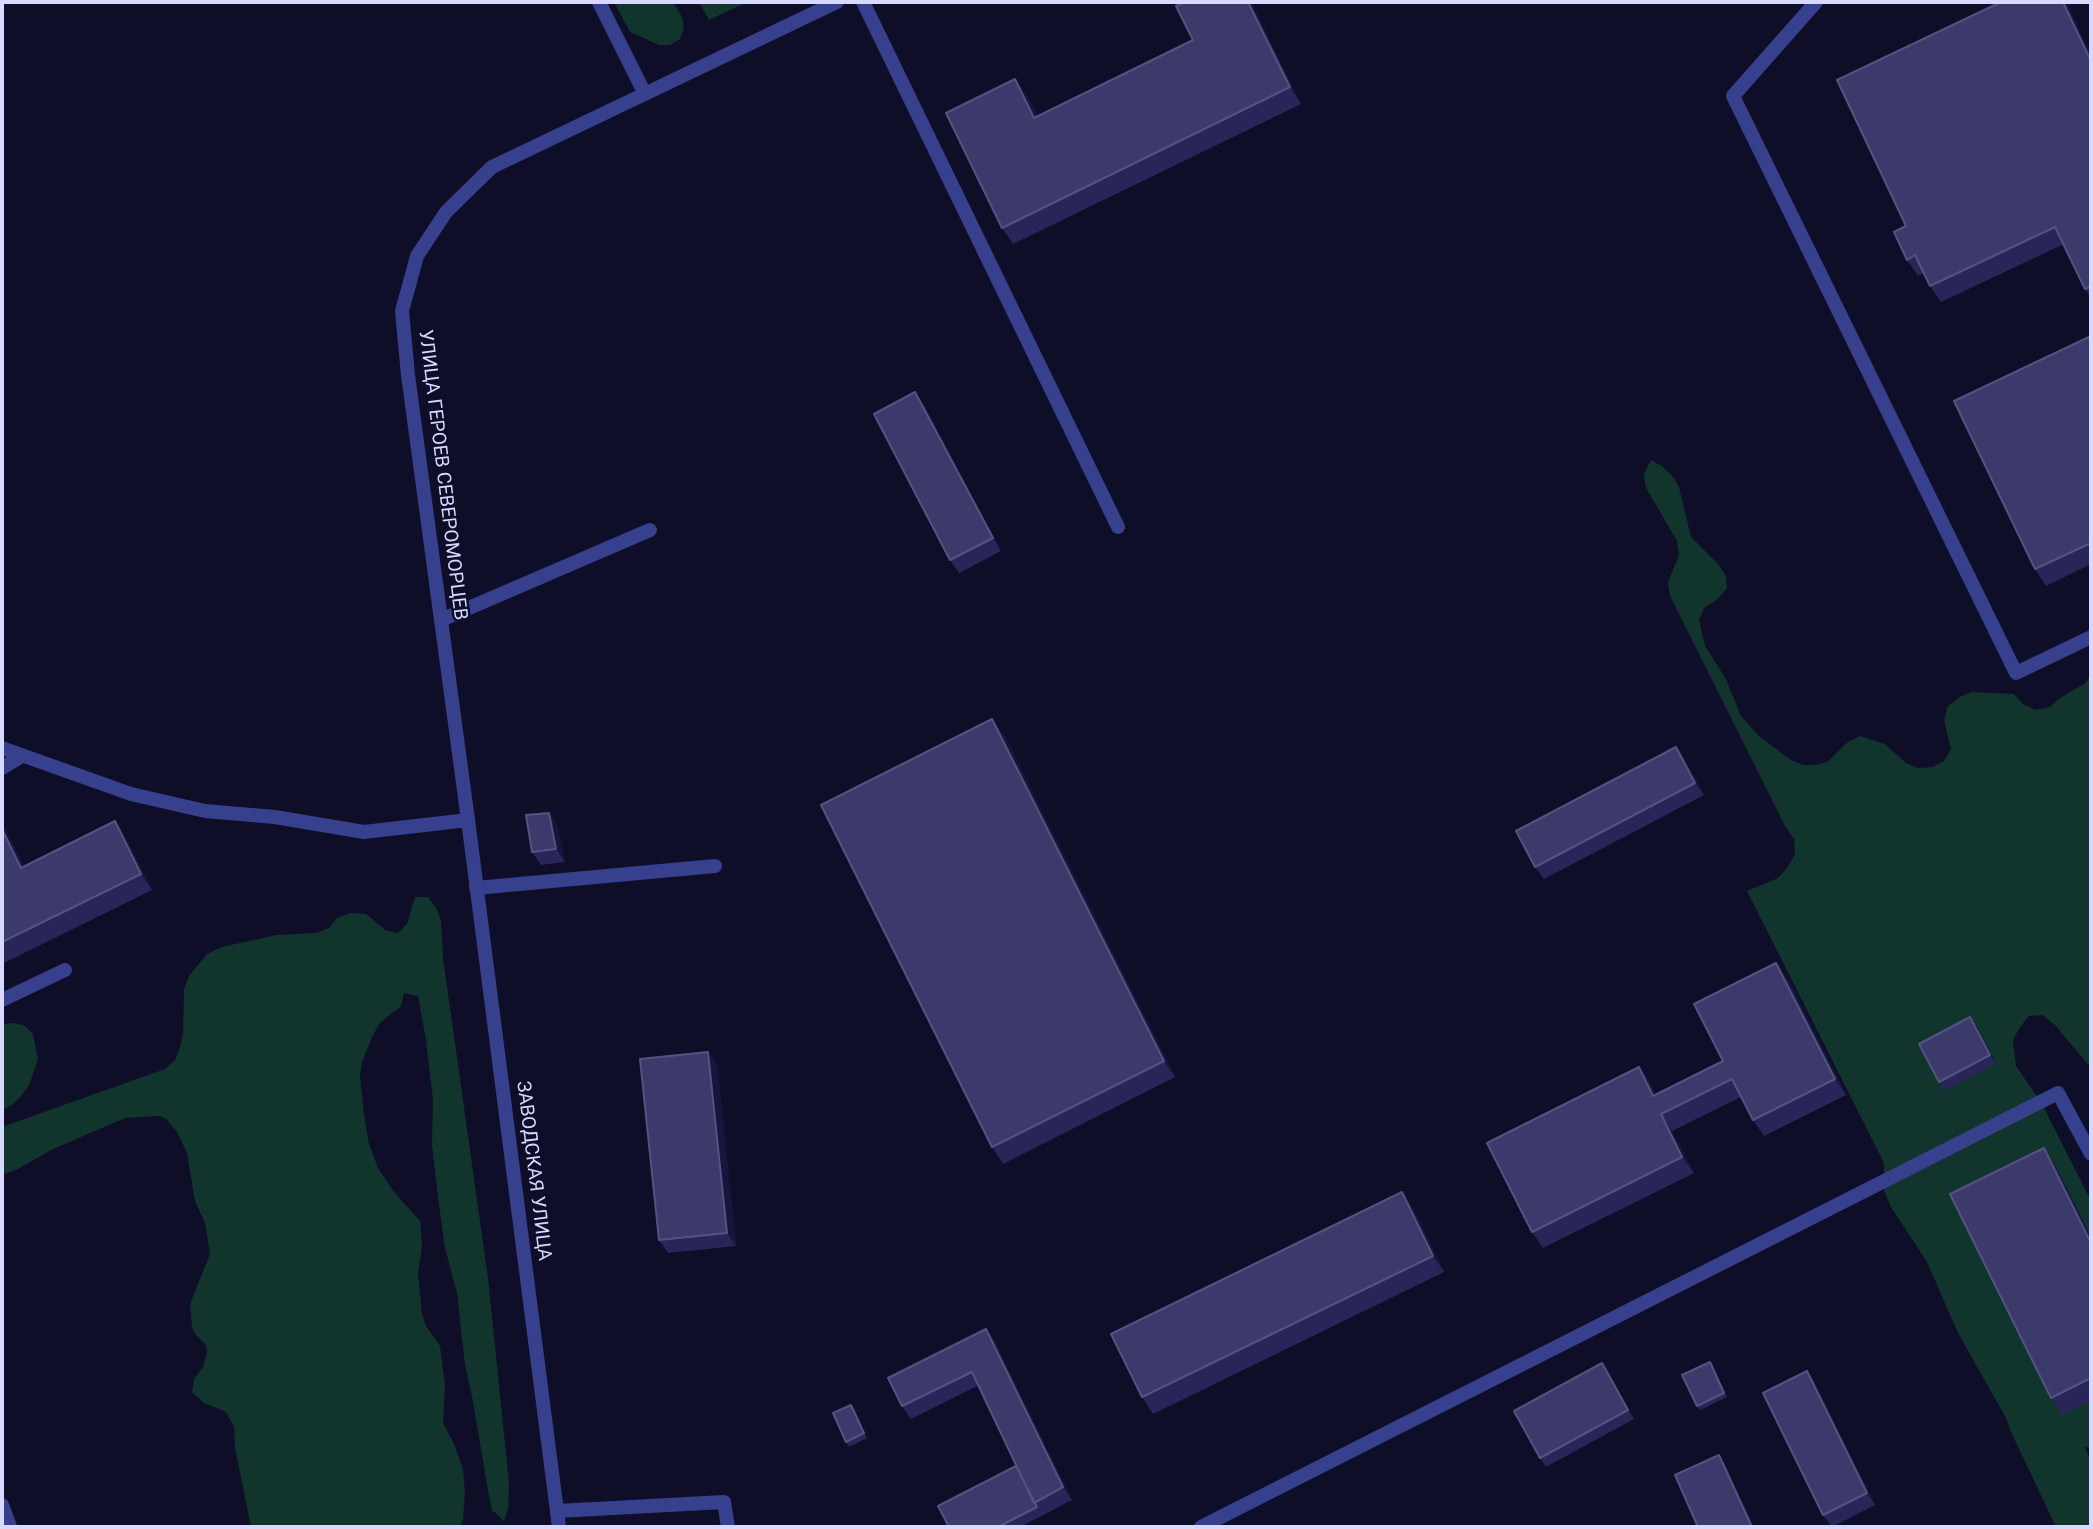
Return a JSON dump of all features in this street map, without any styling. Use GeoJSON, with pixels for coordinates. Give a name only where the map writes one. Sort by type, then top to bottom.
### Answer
{"type":"FeatureCollection","features":[{"type":"Feature","properties":{"kind":"street"},"geometry":{"type":"LineString","coordinates":[[599,2],[645,94]]}},
{"type":"Feature","properties":{"kind":"street","name":"УЛИЦА ГЕРОЕВ СЕВЕРОМОРЦЕВ"},"geometry":{"type":"LineString","coordinates":[[468,820],[408,375],[402,311],[418,256],[446,212],[492,167],[837,2]]}},
{"type":"Feature","properties":{"kind":"street"},"geometry":{"type":"LineString","coordinates":[[863,2],[1118,527]]}},
{"type":"Feature","properties":{"kind":"street"},"geometry":{"type":"LineString","coordinates":[[1816,2],[1732,96],[2016,673],[2091,637]]}},
{"type":"Feature","properties":{"kind":"street"},"geometry":{"type":"LineString","coordinates":[[441,620],[650,530]]}},
{"type":"Feature","properties":{"kind":"street"},"geometry":{"type":"LineString","coordinates":[[2,748],[131,794],[205,811],[275,817],[364,832],[468,820]]}},
{"type":"Feature","properties":{"kind":"street"},"geometry":{"type":"LineString","coordinates":[[2,768],[22,756]]}},
{"type":"Feature","properties":{"kind":"street","name":"ЗАВОДСКАЯ УЛИЦА"},"geometry":{"type":"LineString","coordinates":[[468,820],[559,1527]]}},
{"type":"Feature","properties":{"kind":"street"},"geometry":{"type":"LineString","coordinates":[[476,888],[715,866]]}},
{"type":"Feature","properties":{"kind":"street"},"geometry":{"type":"LineString","coordinates":[[2,1000],[65,970]]}},
{"type":"Feature","properties":{"kind":"street"},"geometry":{"type":"LineString","coordinates":[[1201,1527],[2058,1093],[2091,1154]]}},
{"type":"Feature","properties":{"kind":"street"},"geometry":{"type":"LineString","coordinates":[[557,1511],[724,1502],[728,1527]]}},
{"type":"Feature","properties":{"kind":"street"},"geometry":{"type":"LineString","coordinates":[[2,1506],[10,1527]]}},
{"type":"Feature","properties":{"kind":"green space"},"geometry":{"type":"Polygon","coordinates":[[[614,2],[673,2],[682,17],[684,28],[680,39],[670,45],[659,45],[630,32],[614,2]]]}},
{"type":"Feature","properties":{"kind":"green space"},"geometry":{"type":"Polygon","coordinates":[[[699,2],[747,2],[709,20],[699,2]]]}},
{"type":"Feature","properties":{"kind":"green space"},"geometry":{"type":"Polygon","coordinates":[[[1651,460],[1673,477],[1679,487],[1691,537],[1719,565],[1726,576],[1727,588],[1718,599],[1704,608],[1699,620],[1705,646],[1726,679],[1741,716],[1759,736],[1791,760],[1803,765],[1827,762],[1848,742],[1860,736],[1885,744],[1906,763],[1918,768],[1932,767],[1944,761],[1951,749],[1944,720],[1948,706],[1960,697],[1972,692],[2014,694],[2023,704],[2035,710],[2050,707],[2084,684],[2091,675],[2091,1068],[2055,1025],[2042,1015],[2029,1016],[2013,1040],[2016,1066],[2042,1104],[2091,1201],[2091,1448],[2085,1447],[2091,1461],[2091,1527],[2056,1527],[2006,1418],[1958,1333],[1927,1262],[1891,1207],[1884,1191],[1884,1163],[1747,891],[1778,878],[1788,867],[1795,854],[1794,839],[1785,826],[1670,596],[1668,582],[1679,555],[1677,541],[1646,488],[1644,474],[1651,460]]]}},
{"type":"Feature","properties":{"kind":"green space"},"geometry":{"type":"Polygon","coordinates":[[[415,897],[428,897],[441,920],[443,958],[488,1278],[509,1483],[508,1509],[504,1521],[492,1510],[489,1496],[465,1365],[457,1293],[445,1248],[439,1205],[432,1145],[433,1100],[426,1040],[418,996],[404,993],[401,1006],[380,1023],[362,1062],[360,1075],[364,1115],[369,1144],[378,1168],[394,1192],[420,1221],[422,1245],[418,1273],[422,1314],[426,1326],[440,1346],[445,1384],[443,1423],[463,1469],[463,1519],[460,1527],[251,1527],[235,1448],[234,1427],[226,1412],[204,1403],[192,1392],[194,1379],[203,1367],[207,1353],[206,1345],[192,1327],[190,1304],[210,1254],[205,1223],[195,1201],[187,1153],[177,1132],[160,1116],[125,1118],[2,1175],[2,1127],[165,1069],[175,1060],[180,1047],[184,989],[189,976],[207,954],[222,947],[276,935],[316,933],[329,928],[337,918],[350,913],[366,914],[385,930],[398,933],[407,924],[415,897]]]}},
{"type":"Feature","properties":{"kind":"green space"},"geometry":{"type":"Polygon","coordinates":[[[2,1024],[24,1025],[33,1034],[38,1059],[30,1083],[22,1095],[2,1110],[2,1024]]]}},
{"type":"Feature","properties":{"kind":"building"},"geometry":{"type":"Polygon","coordinates":[[[1185,2],[1248,2],[1290,87],[1002,228],[946,113],[1015,79],[1034,118],[1193,40],[1176,6],[1185,2]]]}},
{"type":"Feature","properties":{"kind":"building"},"geometry":{"type":"Polygon","coordinates":[[[2001,2],[2063,2],[2091,61],[2091,286],[2085,289],[2055,227],[1930,286],[1915,255],[1907,260],[1894,232],[1906,226],[1837,80],[2001,2]]]}},
{"type":"Feature","properties":{"kind":"building"},"geometry":{"type":"Polygon","coordinates":[[[2091,336],[2091,543],[2035,569],[1954,401],[2091,336]]]}},
{"type":"Feature","properties":{"kind":"building"},"geometry":{"type":"Polygon","coordinates":[[[915,392],[993,538],[950,560],[874,414],[915,392]]]}},
{"type":"Feature","properties":{"kind":"building"},"geometry":{"type":"Polygon","coordinates":[[[992,719],[1164,1061],[992,1147],[821,805],[992,719]]]}},
{"type":"Feature","properties":{"kind":"building"},"geometry":{"type":"Polygon","coordinates":[[[1676,747],[1695,783],[1535,867],[1516,831],[1676,747]]]}},
{"type":"Feature","properties":{"kind":"building"},"geometry":{"type":"Polygon","coordinates":[[[549,813],[556,849],[532,852],[526,815],[549,813]]]}},
{"type":"Feature","properties":{"kind":"building"},"geometry":{"type":"Polygon","coordinates":[[[115,821],[141,874],[2,942],[2,829],[21,868],[115,821]]]}},
{"type":"Feature","properties":{"kind":"building"},"geometry":{"type":"Polygon","coordinates":[[[1776,963],[1835,1079],[1753,1120],[1732,1079],[1661,1114],[1682,1157],[1532,1232],[1487,1143],[1639,1067],[1653,1096],[1723,1061],[1694,1004],[1776,963]]]}},
{"type":"Feature","properties":{"kind":"building"},"geometry":{"type":"Polygon","coordinates":[[[1970,1017],[1990,1055],[1939,1082],[1919,1044],[1970,1017]]]}},
{"type":"Feature","properties":{"kind":"building"},"geometry":{"type":"Polygon","coordinates":[[[708,1052],[727,1233],[659,1240],[640,1059],[708,1052]]]}},
{"type":"Feature","properties":{"kind":"building"},"geometry":{"type":"Polygon","coordinates":[[[2044,1148],[2091,1243],[2091,1378],[2051,1398],[1950,1194],[2044,1148]]]}},
{"type":"Feature","properties":{"kind":"building"},"geometry":{"type":"Polygon","coordinates":[[[1402,1192],[1433,1256],[1142,1397],[1111,1334],[1402,1192]]]}},
{"type":"Feature","properties":{"kind":"building"},"geometry":{"type":"Polygon","coordinates":[[[986,1329],[1063,1487],[1034,1503],[972,1372],[902,1406],[888,1378],[986,1329]]]}},
{"type":"Feature","properties":{"kind":"building"},"geometry":{"type":"Polygon","coordinates":[[[1710,1362],[1724,1393],[1697,1406],[1682,1375],[1710,1362]]]}},
{"type":"Feature","properties":{"kind":"building"},"geometry":{"type":"Polygon","coordinates":[[[1602,1363],[1628,1410],[1540,1458],[1514,1411],[1602,1363]]]}},
{"type":"Feature","properties":{"kind":"building"},"geometry":{"type":"Polygon","coordinates":[[[1807,1371],[1867,1493],[1823,1515],[1763,1393],[1807,1371]]]}},
{"type":"Feature","properties":{"kind":"building"},"geometry":{"type":"Polygon","coordinates":[[[851,1405],[864,1433],[846,1442],[833,1413],[851,1405]]]}},
{"type":"Feature","properties":{"kind":"building"},"geometry":{"type":"Polygon","coordinates":[[[1719,1455],[1752,1527],[1698,1527],[1675,1475],[1719,1455]]]}},
{"type":"Feature","properties":{"kind":"building"},"geometry":{"type":"Polygon","coordinates":[[[1016,1466],[1037,1507],[998,1527],[949,1527],[938,1506],[1016,1466]]]}}]}
